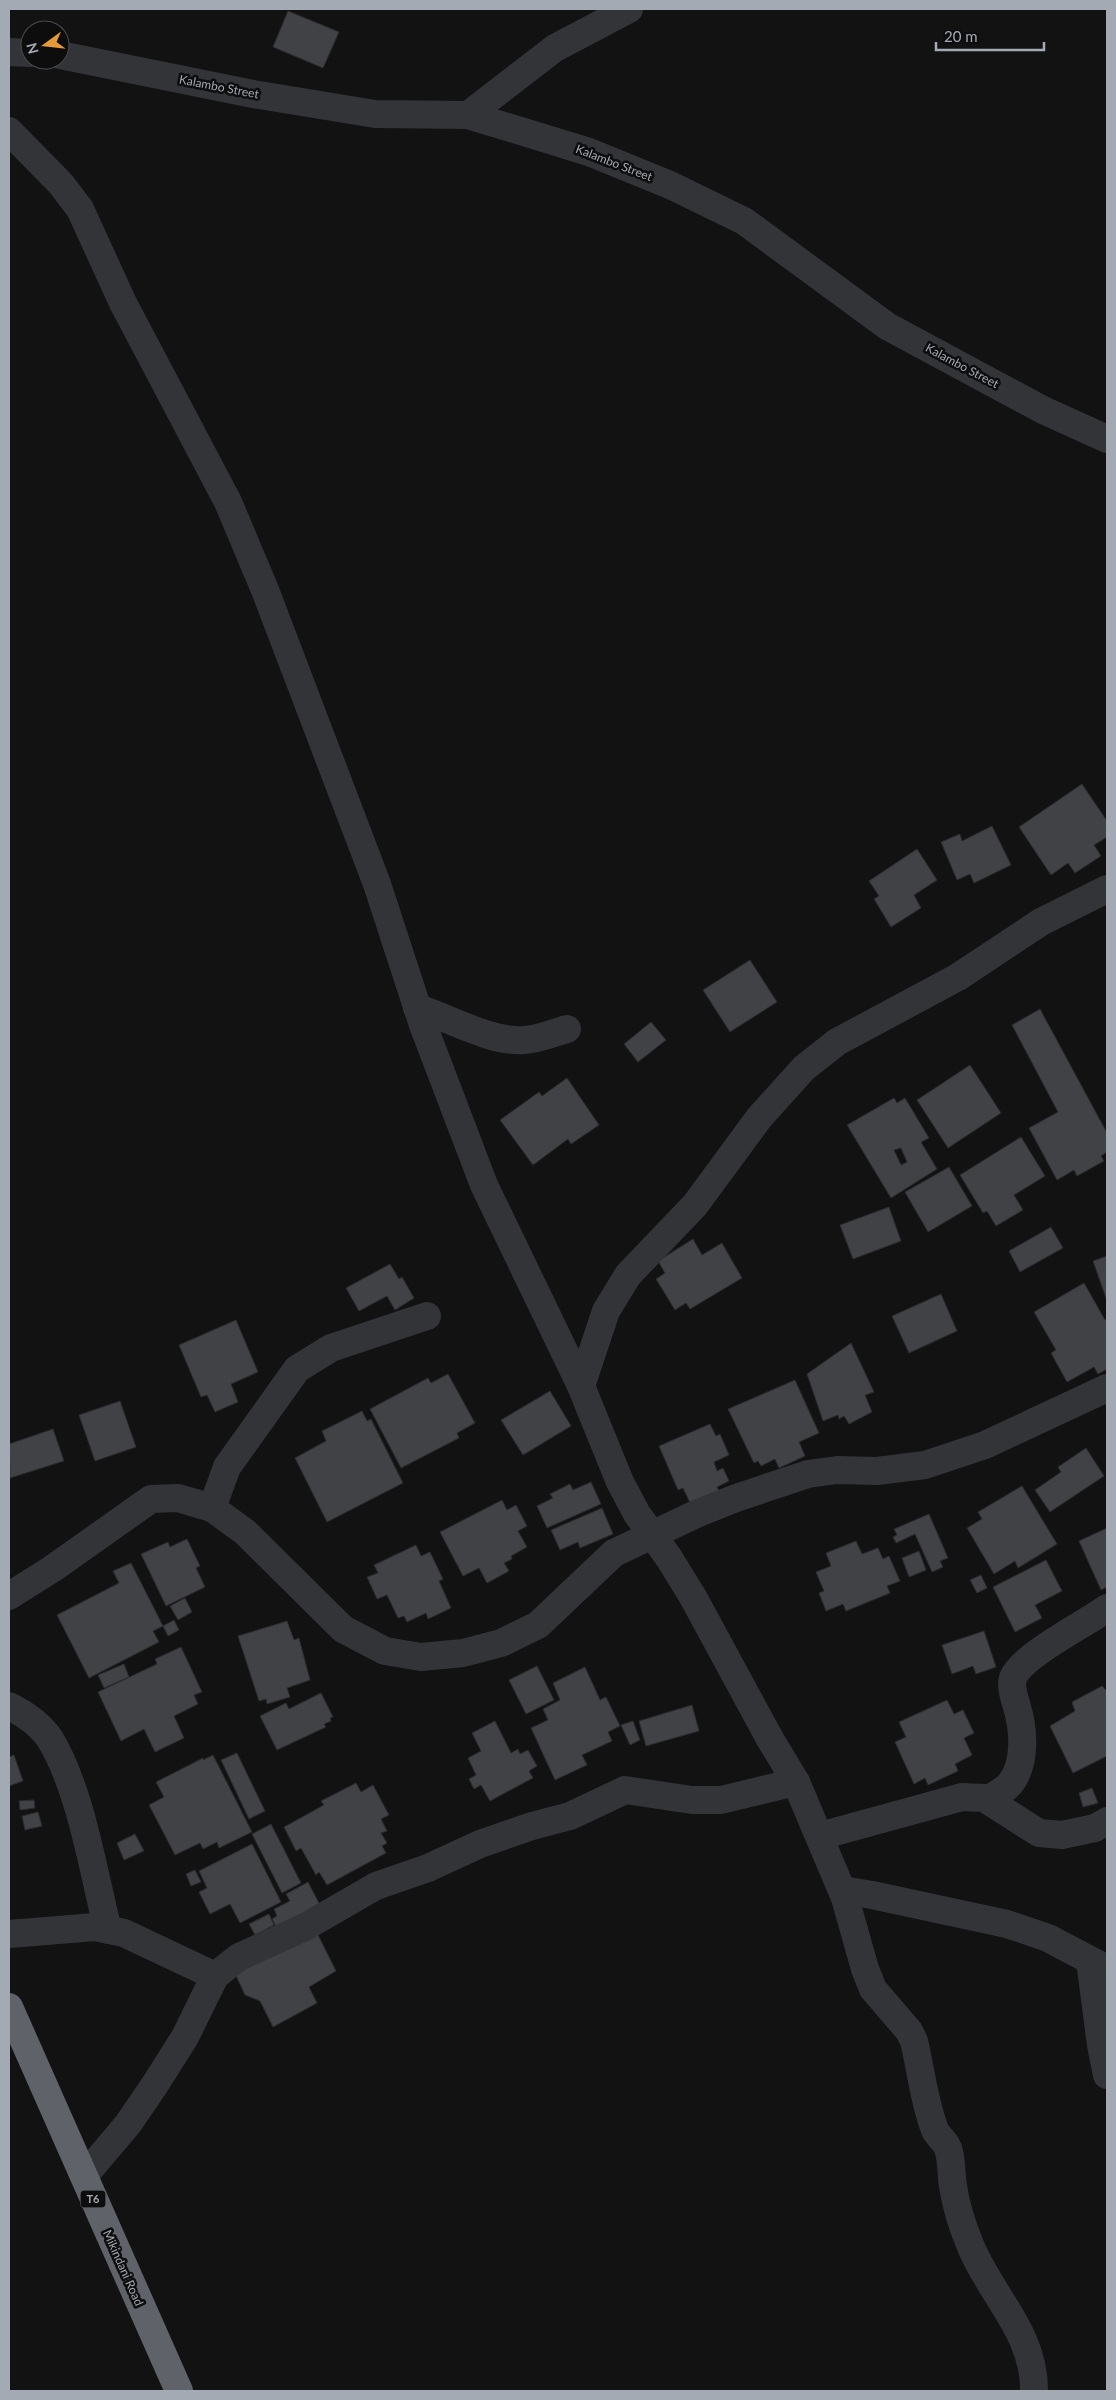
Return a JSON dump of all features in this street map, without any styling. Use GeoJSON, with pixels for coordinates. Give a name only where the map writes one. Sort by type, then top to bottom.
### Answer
{"type":"FeatureCollection","features":[{"type":"Feature","properties":{"kind":"highway","name":"Mikindani Road"},"geometry":{"type":"LineString","coordinates":[[9,2007],[178,2391]]}},
{"type":"Feature","properties":{"kind":"street"},"geometry":{"type":"LineString","coordinates":[[468,115],[555,48],[628,9]]}},
{"type":"Feature","properties":{"kind":"street","name":"Kalambo Street"},"geometry":{"type":"LineString","coordinates":[[70,57],[252,94],[375,114],[468,115],[589,152],[670,185],[744,221],[887,326],[1043,410],[1107,439]]}},
{"type":"Feature","properties":{"kind":"street"},"geometry":{"type":"LineString","coordinates":[[9,131],[61,184],[80,209],[123,303],[228,502],[265,590],[377,884],[417,1008],[484,1185],[581,1386],[620,1482],[637,1514],[654,1536],[693,1597],[770,1739],[796,1782],[842,1890],[865,1970],[873,1989],[909,2031],[914,2041],[936,2131],[949,2150],[952,2184],[962,2222],[972,2249],[990,2284],[1011,2313],[1028,2349],[1034,2373],[1034,2391]]}},
{"type":"Feature","properties":{"kind":"street"},"geometry":{"type":"LineString","coordinates":[[581,1386],[606,1311],[628,1275],[696,1205],[759,1118],[804,1068],[837,1042],[958,977],[1041,922],[1107,889]]}},
{"type":"Feature","properties":{"kind":"street"},"geometry":{"type":"LineString","coordinates":[[417,1008],[444,1016],[469,1028],[503,1039],[524,1040],[567,1029]]}},
{"type":"Feature","properties":{"kind":"street"},"geometry":{"type":"LineString","coordinates":[[212,1508],[227,1467],[297,1369],[331,1348],[427,1316]]}},
{"type":"Feature","properties":{"kind":"street"},"geometry":{"type":"LineString","coordinates":[[9,1596],[151,1499],[178,1498],[212,1508],[245,1532],[343,1629],[385,1651],[421,1657],[463,1653],[500,1643],[523,1634],[550,1615],[589,1574],[614,1553],[632,1543],[654,1536],[696,1514],[736,1498],[808,1474],[838,1470],[877,1471],[925,1464],[985,1446],[1107,1388]]}},
{"type":"Feature","properties":{"kind":"street"},"geometry":{"type":"LineString","coordinates":[[988,1800],[1009,1785],[1018,1770],[1023,1746],[1019,1713],[1012,1688],[1013,1677],[1024,1662],[1107,1608]]}},
{"type":"Feature","properties":{"kind":"street"},"geometry":{"type":"LineString","coordinates":[[9,1706],[27,1715],[49,1738],[66,1771],[78,1808],[108,1930]]}},
{"type":"Feature","properties":{"kind":"street"},"geometry":{"type":"LineString","coordinates":[[84,2176],[128,2124],[154,2086],[185,2037],[215,1976],[239,1957],[305,1927],[376,1886],[428,1868],[480,1844],[532,1826],[570,1816],[625,1790],[692,1800],[721,1800],[796,1782]]}},
{"type":"Feature","properties":{"kind":"street"},"geometry":{"type":"LineString","coordinates":[[820,1836],[962,1797],[988,1800],[1039,1834],[1062,1835],[1095,1828],[1107,1821]]}},
{"type":"Feature","properties":{"kind":"street"},"geometry":{"type":"LineString","coordinates":[[842,1890],[1008,1924],[1048,1938],[1099,1965],[1101,2045],[1107,2076]]}},
{"type":"Feature","properties":{"kind":"street"},"geometry":{"type":"LineString","coordinates":[[9,1934],[95,1927],[124,1933],[215,1976]]}},
{"type":"Feature","properties":{"kind":"building"},"geometry":{"type":"Polygon","coordinates":[[[288,11],[339,32],[323,68],[273,47],[288,11]]]}},
{"type":"Feature","properties":{"kind":"building"},"geometry":{"type":"Polygon","coordinates":[[[1082,784],[1107,821],[1107,837],[1094,845],[1101,856],[1075,873],[1068,863],[1051,875],[1019,827],[1082,784]]]}},
{"type":"Feature","properties":{"kind":"building"},"geometry":{"type":"Polygon","coordinates":[[[992,826],[1011,865],[974,883],[970,874],[957,880],[941,842],[960,834],[962,841],[992,826]]]}},
{"type":"Feature","properties":{"kind":"building"},"geometry":{"type":"Polygon","coordinates":[[[917,849],[937,880],[914,895],[921,908],[891,927],[874,899],[879,896],[869,881],[917,849]]]}},
{"type":"Feature","properties":{"kind":"building"},"geometry":{"type":"Polygon","coordinates":[[[750,960],[777,1002],[730,1032],[703,990],[750,960]]]}},
{"type":"Feature","properties":{"kind":"building"},"geometry":{"type":"Polygon","coordinates":[[[1040,1009],[1107,1133],[1107,1152],[1101,1156],[1104,1161],[1077,1176],[1074,1170],[1057,1180],[1029,1128],[1058,1112],[1012,1025],[1040,1009]]]}},
{"type":"Feature","properties":{"kind":"building"},"geometry":{"type":"Polygon","coordinates":[[[651,1022],[666,1040],[638,1062],[624,1044],[651,1022]]]}},
{"type":"Feature","properties":{"kind":"building"},"geometry":{"type":"Polygon","coordinates":[[[970,1065],[1001,1113],[948,1148],[917,1100],[970,1065]]]}},
{"type":"Feature","properties":{"kind":"building"},"geometry":{"type":"Polygon","coordinates":[[[567,1078],[599,1125],[571,1144],[568,1139],[533,1165],[500,1120],[539,1092],[542,1096],[567,1078]]]}},
{"type":"Feature","properties":{"kind":"building"},"geometry":{"type":"Polygon","coordinates":[[[894,1098],[897,1103],[905,1098],[929,1138],[921,1142],[937,1169],[891,1198],[847,1125],[894,1098]],[[901,1148],[894,1150],[901,1165],[907,1162],[901,1148]]]}},
{"type":"Feature","properties":{"kind":"building"},"geometry":{"type":"Polygon","coordinates":[[[1021,1137],[1045,1176],[1014,1195],[1023,1210],[996,1226],[987,1211],[983,1213],[960,1175],[1021,1137]]]}},
{"type":"Feature","properties":{"kind":"building"},"geometry":{"type":"Polygon","coordinates":[[[949,1167],[972,1206],[928,1232],[905,1192],[949,1167]]]}},
{"type":"Feature","properties":{"kind":"building"},"geometry":{"type":"Polygon","coordinates":[[[889,1207],[901,1241],[853,1259],[840,1225],[889,1207]]]}},
{"type":"Feature","properties":{"kind":"building"},"geometry":{"type":"Polygon","coordinates":[[[1051,1227],[1063,1248],[1020,1272],[1009,1251],[1051,1227]]]}},
{"type":"Feature","properties":{"kind":"building"},"geometry":{"type":"Polygon","coordinates":[[[693,1239],[702,1255],[722,1243],[742,1278],[690,1309],[686,1303],[675,1310],[656,1279],[665,1273],[658,1261],[693,1239]]]}},
{"type":"Feature","properties":{"kind":"building"},"geometry":{"type":"Polygon","coordinates":[[[1107,1256],[1107,1301],[1093,1261],[1107,1256]]]}},
{"type":"Feature","properties":{"kind":"building"},"geometry":{"type":"Polygon","coordinates":[[[390,1264],[399,1279],[402,1277],[414,1298],[395,1310],[387,1296],[359,1311],[346,1288],[390,1264]]]}},
{"type":"Feature","properties":{"kind":"building"},"geometry":{"type":"Polygon","coordinates":[[[1084,1283],[1105,1320],[1107,1319],[1107,1369],[1098,1374],[1094,1367],[1067,1382],[1051,1353],[1056,1350],[1034,1312],[1084,1283]]]}},
{"type":"Feature","properties":{"kind":"building"},"geometry":{"type":"Polygon","coordinates":[[[941,1294],[957,1331],[909,1353],[892,1316],[941,1294]]]}},
{"type":"Feature","properties":{"kind":"building"},"geometry":{"type":"Polygon","coordinates":[[[236,1320],[258,1372],[231,1384],[238,1402],[215,1412],[207,1395],[201,1397],[179,1345],[236,1320]]]}},
{"type":"Feature","properties":{"kind":"building"},"geometry":{"type":"Polygon","coordinates":[[[851,1343],[874,1392],[865,1395],[872,1412],[849,1424],[844,1416],[839,1419],[838,1415],[823,1421],[807,1374],[851,1343]]]}},
{"type":"Feature","properties":{"kind":"building"},"geometry":{"type":"Polygon","coordinates":[[[448,1374],[475,1423],[457,1433],[459,1438],[401,1468],[370,1409],[428,1378],[431,1383],[448,1374]]]}},
{"type":"Feature","properties":{"kind":"building"},"geometry":{"type":"Polygon","coordinates":[[[795,1380],[819,1433],[799,1442],[805,1456],[779,1468],[775,1459],[761,1466],[758,1461],[754,1463],[728,1409],[795,1380]]]}},
{"type":"Feature","properties":{"kind":"building"},"geometry":{"type":"Polygon","coordinates":[[[550,1391],[571,1426],[523,1455],[501,1420],[550,1391]]]}},
{"type":"Feature","properties":{"kind":"building"},"geometry":{"type":"Polygon","coordinates":[[[120,1401],[136,1447],[95,1461],[79,1415],[120,1401]]]}},
{"type":"Feature","properties":{"kind":"building"},"geometry":{"type":"Polygon","coordinates":[[[362,1411],[367,1421],[371,1419],[403,1483],[327,1522],[295,1458],[326,1441],[322,1431],[362,1411]]]}},
{"type":"Feature","properties":{"kind":"building"},"geometry":{"type":"Polygon","coordinates":[[[710,1424],[716,1436],[720,1434],[729,1455],[714,1462],[717,1471],[723,1468],[729,1481],[717,1487],[721,1495],[692,1507],[683,1488],[678,1490],[659,1446],[710,1424]]]}},
{"type":"Feature","properties":{"kind":"building"},"geometry":{"type":"Polygon","coordinates":[[[53,1429],[64,1461],[10,1478],[9,1444],[53,1429]]]}},
{"type":"Feature","properties":{"kind":"building"},"geometry":{"type":"Polygon","coordinates":[[[1086,1448],[1104,1476],[1050,1512],[1035,1490],[1061,1472],[1058,1467],[1086,1448]]]}},
{"type":"Feature","properties":{"kind":"building"},"geometry":{"type":"Polygon","coordinates":[[[591,1482],[601,1504],[547,1528],[537,1506],[553,1498],[550,1494],[570,1484],[573,1490],[591,1482]]]}},
{"type":"Feature","properties":{"kind":"building"},"geometry":{"type":"Polygon","coordinates":[[[1022,1486],[1057,1544],[1018,1568],[1015,1561],[994,1574],[967,1528],[982,1519],[978,1512],[1022,1486]]]}},
{"type":"Feature","properties":{"kind":"building"},"geometry":{"type":"Polygon","coordinates":[[[502,1500],[507,1510],[516,1505],[527,1526],[518,1531],[527,1547],[511,1556],[512,1559],[504,1563],[509,1571],[487,1583],[479,1568],[463,1576],[440,1532],[502,1500]]]}},
{"type":"Feature","properties":{"kind":"building"},"geometry":{"type":"Polygon","coordinates":[[[602,1508],[613,1534],[580,1548],[578,1542],[560,1550],[551,1530],[602,1508]]]}},
{"type":"Feature","properties":{"kind":"building"},"geometry":{"type":"Polygon","coordinates":[[[929,1514],[948,1558],[940,1561],[943,1567],[932,1572],[915,1534],[896,1543],[893,1537],[897,1535],[894,1529],[929,1514]]]}},
{"type":"Feature","properties":{"kind":"building"},"geometry":{"type":"Polygon","coordinates":[[[1107,1528],[1107,1587],[1101,1590],[1079,1541],[1107,1528]]]}},
{"type":"Feature","properties":{"kind":"building"},"geometry":{"type":"Polygon","coordinates":[[[187,1539],[200,1566],[196,1568],[205,1587],[166,1606],[141,1554],[168,1542],[170,1547],[187,1539]]]}},
{"type":"Feature","properties":{"kind":"building"},"geometry":{"type":"Polygon","coordinates":[[[856,1541],[862,1554],[878,1548],[883,1559],[889,1556],[900,1581],[887,1586],[890,1593],[846,1611],[843,1604],[826,1611],[819,1593],[824,1591],[816,1572],[831,1566],[826,1553],[856,1541]]]}},
{"type":"Feature","properties":{"kind":"building"},"geometry":{"type":"Polygon","coordinates":[[[416,1545],[421,1556],[430,1552],[443,1579],[439,1581],[451,1608],[428,1619],[426,1613],[407,1622],[404,1616],[398,1618],[387,1595],[377,1599],[367,1577],[378,1573],[374,1565],[416,1545]]]}},
{"type":"Feature","properties":{"kind":"building"},"geometry":{"type":"Polygon","coordinates":[[[919,1551],[926,1570],[909,1577],[902,1558],[919,1551]]]}},
{"type":"Feature","properties":{"kind":"building"},"geometry":{"type":"Polygon","coordinates":[[[1046,1560],[1062,1591],[1035,1605],[1042,1618],[1015,1632],[993,1587],[1046,1560]]]}},
{"type":"Feature","properties":{"kind":"building"},"geometry":{"type":"Polygon","coordinates":[[[131,1563],[163,1626],[153,1631],[159,1642],[89,1678],[57,1615],[119,1583],[113,1571],[131,1563]]]}},
{"type":"Feature","properties":{"kind":"building"},"geometry":{"type":"Polygon","coordinates":[[[981,1575],[987,1588],[977,1593],[970,1580],[981,1575]]]}},
{"type":"Feature","properties":{"kind":"building"},"geometry":{"type":"Polygon","coordinates":[[[185,1598],[192,1612],[178,1620],[170,1606],[185,1598]]]}},
{"type":"Feature","properties":{"kind":"building"},"geometry":{"type":"Polygon","coordinates":[[[174,1620],[179,1630],[168,1636],[163,1626],[174,1620]]]}},
{"type":"Feature","properties":{"kind":"building"},"geometry":{"type":"Polygon","coordinates":[[[287,1621],[294,1640],[299,1638],[310,1680],[287,1688],[290,1697],[267,1704],[266,1699],[259,1701],[238,1636],[287,1621]]]}},
{"type":"Feature","properties":{"kind":"building"},"geometry":{"type":"Polygon","coordinates":[[[984,1631],[996,1667],[976,1674],[973,1666],[952,1674],[942,1645],[984,1631]]]}},
{"type":"Feature","properties":{"kind":"building"},"geometry":{"type":"Polygon","coordinates":[[[181,1647],[202,1692],[194,1695],[198,1704],[174,1716],[184,1738],[155,1752],[144,1729],[121,1741],[98,1692],[157,1664],[155,1659],[181,1647]]]}},
{"type":"Feature","properties":{"kind":"building"},"geometry":{"type":"Polygon","coordinates":[[[124,1664],[129,1677],[104,1688],[98,1675],[124,1664]]]}},
{"type":"Feature","properties":{"kind":"building"},"geometry":{"type":"Polygon","coordinates":[[[537,1666],[554,1700],[526,1714],[509,1680],[537,1666]]]}},
{"type":"Feature","properties":{"kind":"building"},"geometry":{"type":"Polygon","coordinates":[[[585,1667],[600,1700],[606,1697],[620,1726],[608,1732],[612,1741],[582,1755],[587,1765],[555,1780],[531,1728],[548,1720],[543,1709],[560,1700],[553,1683],[585,1667]]]}},
{"type":"Feature","properties":{"kind":"building"},"geometry":{"type":"Polygon","coordinates":[[[1102,1686],[1107,1691],[1107,1756],[1073,1773],[1050,1726],[1075,1711],[1072,1702],[1102,1686]]]}},
{"type":"Feature","properties":{"kind":"building"},"geometry":{"type":"Polygon","coordinates":[[[321,1693],[333,1717],[330,1718],[331,1721],[324,1724],[326,1727],[277,1750],[260,1716],[286,1703],[289,1709],[321,1693]]]}},
{"type":"Feature","properties":{"kind":"building"},"geometry":{"type":"Polygon","coordinates":[[[947,1700],[954,1714],[963,1710],[974,1733],[964,1738],[972,1755],[955,1764],[958,1771],[928,1785],[925,1778],[914,1784],[895,1742],[906,1737],[899,1722],[947,1700]]]}},
{"type":"Feature","properties":{"kind":"building"},"geometry":{"type":"Polygon","coordinates":[[[692,1705],[699,1731],[646,1746],[639,1721],[692,1705]]]}},
{"type":"Feature","properties":{"kind":"building"},"geometry":{"type":"Polygon","coordinates":[[[495,1721],[511,1753],[518,1749],[520,1754],[528,1750],[537,1766],[529,1771],[533,1778],[490,1801],[481,1785],[474,1789],[469,1779],[476,1775],[468,1758],[481,1751],[472,1733],[495,1721]]]}},
{"type":"Feature","properties":{"kind":"building"},"geometry":{"type":"Polygon","coordinates":[[[633,1721],[640,1740],[630,1745],[621,1725],[633,1721]]]}},
{"type":"Feature","properties":{"kind":"building"},"geometry":{"type":"Polygon","coordinates":[[[237,1753],[265,1811],[249,1819],[221,1760],[237,1753]]]}},
{"type":"Feature","properties":{"kind":"building"},"geometry":{"type":"Polygon","coordinates":[[[14,1755],[23,1781],[9,1786],[9,1757],[14,1755]]]}},
{"type":"Feature","properties":{"kind":"building"},"geometry":{"type":"Polygon","coordinates":[[[213,1755],[252,1832],[219,1848],[217,1842],[203,1849],[200,1843],[175,1855],[149,1805],[164,1797],[156,1782],[203,1758],[203,1760],[213,1755]]]}},
{"type":"Feature","properties":{"kind":"building"},"geometry":{"type":"Polygon","coordinates":[[[356,1783],[361,1792],[373,1785],[389,1815],[381,1819],[387,1831],[381,1833],[387,1843],[382,1846],[386,1853],[327,1885],[319,1872],[316,1875],[301,1848],[296,1851],[284,1827],[324,1805],[321,1801],[356,1783]]]}},
{"type":"Feature","properties":{"kind":"building"},"geometry":{"type":"Polygon","coordinates":[[[1092,1788],[1098,1803],[1083,1807],[1079,1793],[1092,1788]]]}},
{"type":"Feature","properties":{"kind":"building"},"geometry":{"type":"Polygon","coordinates":[[[34,1800],[35,1808],[20,1810],[19,1801],[34,1800]]]}},
{"type":"Feature","properties":{"kind":"building"},"geometry":{"type":"Polygon","coordinates":[[[38,1812],[42,1826],[25,1830],[22,1816],[38,1812]]]}},
{"type":"Feature","properties":{"kind":"building"},"geometry":{"type":"Polygon","coordinates":[[[271,1824],[301,1883],[282,1893],[252,1834],[271,1824]]]}},
{"type":"Feature","properties":{"kind":"building"},"geometry":{"type":"Polygon","coordinates":[[[135,1834],[144,1851],[124,1860],[117,1843],[135,1834]]]}},
{"type":"Feature","properties":{"kind":"building"},"geometry":{"type":"Polygon","coordinates":[[[252,1844],[281,1902],[240,1923],[230,1904],[210,1914],[199,1892],[207,1888],[199,1871],[252,1844]]]}},
{"type":"Feature","properties":{"kind":"building"},"geometry":{"type":"Polygon","coordinates":[[[195,1870],[201,1882],[191,1886],[186,1874],[195,1870]]]}},
{"type":"Feature","properties":{"kind":"building"},"geometry":{"type":"Polygon","coordinates":[[[308,1882],[321,1907],[280,1934],[272,1919],[277,1916],[274,1909],[290,1901],[286,1894],[308,1882]]]}},
{"type":"Feature","properties":{"kind":"building"},"geometry":{"type":"Polygon","coordinates":[[[269,1914],[274,1925],[255,1935],[249,1924],[269,1914]]]}},
{"type":"Feature","properties":{"kind":"building"},"geometry":{"type":"Polygon","coordinates":[[[315,1929],[336,1971],[309,1987],[317,2003],[273,2027],[260,2001],[245,1995],[233,1969],[315,1929]]]}}]}
